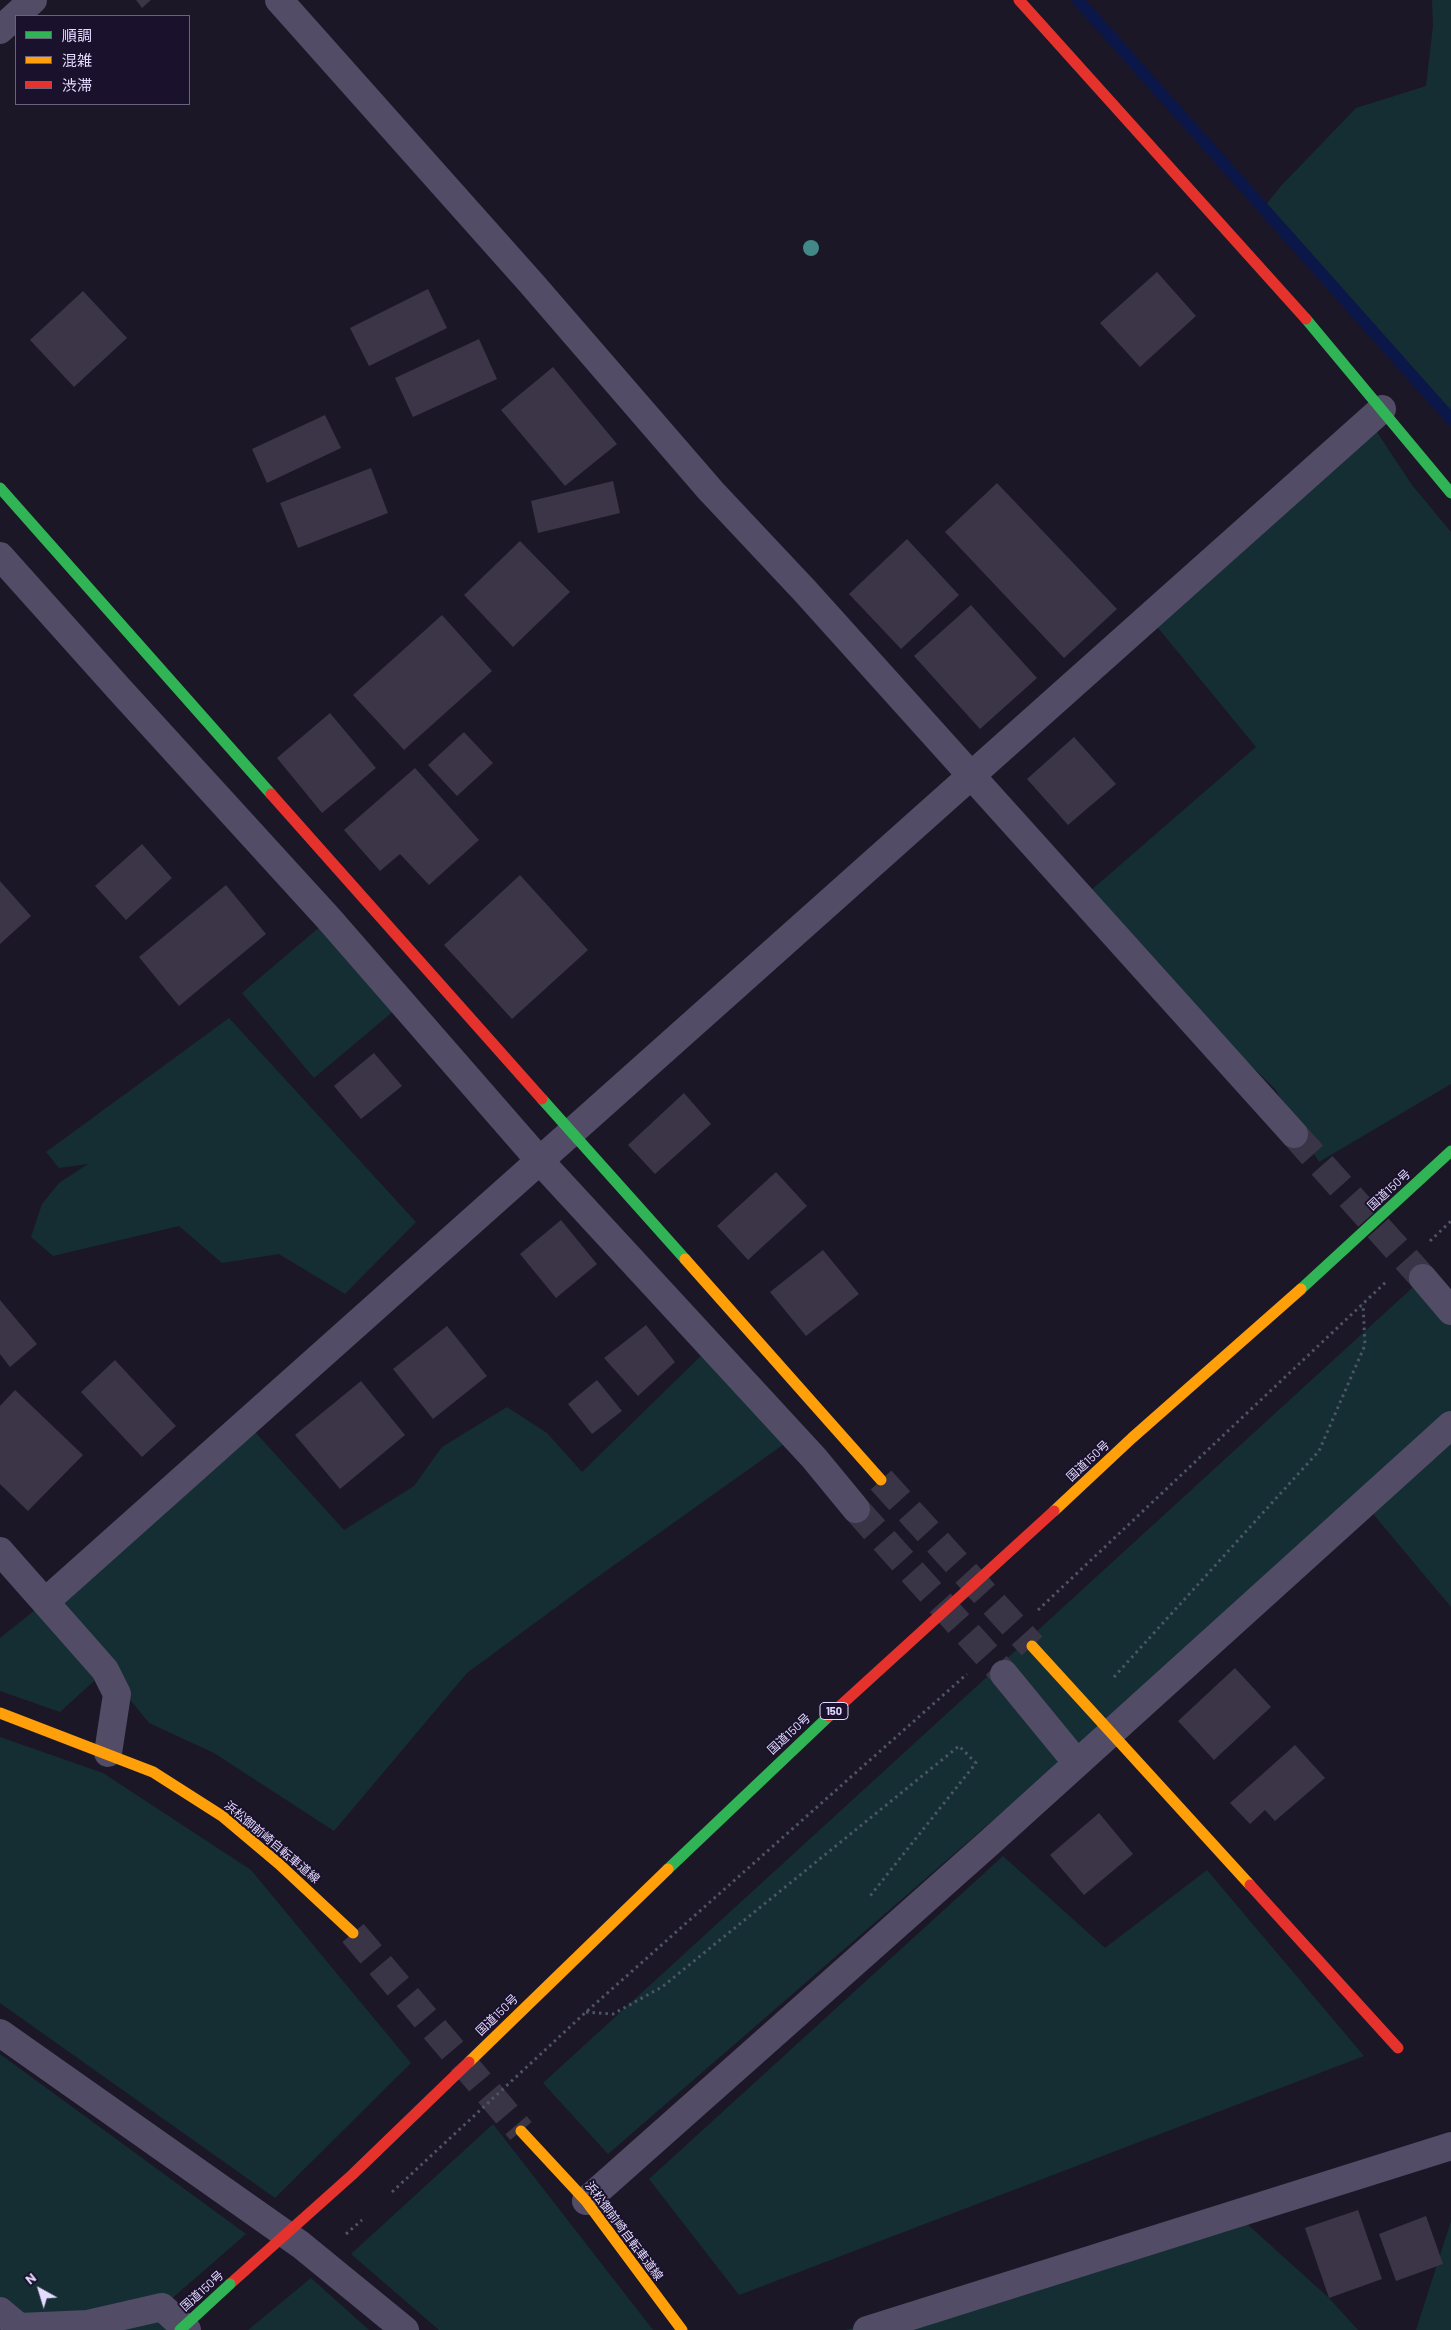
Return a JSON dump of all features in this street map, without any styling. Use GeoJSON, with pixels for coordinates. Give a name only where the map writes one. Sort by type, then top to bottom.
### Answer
{"type":"FeatureCollection","features":[{"type":"Feature","properties":{"kind":"main road"},"geometry":{"type":"LineString","coordinates":[[1019,0],[1284,294],[1451,493]]}},
{"type":"Feature","properties":{"kind":"main road"},"geometry":{"type":"LineString","coordinates":[[0,488],[881,1480]]}},
{"type":"Feature","properties":{"kind":"main road","name":"国道150号"},"geometry":{"type":"LineString","coordinates":[[180,2330],[352,2175],[798,1743],[1012,1551],[1132,1438],[1344,1252],[1451,1151]]}},
{"type":"Feature","properties":{"kind":"main road"},"geometry":{"type":"LineString","coordinates":[[1032,1646],[1398,2048]]}},
{"type":"Feature","properties":{"kind":"main road","name":"浜松御前崎自転車道線"},"geometry":{"type":"LineString","coordinates":[[0,1713],[108,1753],[153,1772],[222,1816],[279,1864],[354,1932]]}},
{"type":"Feature","properties":{"kind":"main road","name":"浜松御前崎自転車道線"},"geometry":{"type":"LineString","coordinates":[[521,2131],[586,2201],[682,2330]]}},
{"type":"Feature","properties":{"kind":"street"},"geometry":{"type":"LineString","coordinates":[[16,15],[33,0]]}},
{"type":"Feature","properties":{"kind":"street"},"geometry":{"type":"LineString","coordinates":[[278,0],[532,284],[711,491],[805,591],[1294,1134]]}},
{"type":"Feature","properties":{"kind":"street"},"geometry":{"type":"LineString","coordinates":[[0,30],[15,16]]}},
{"type":"Feature","properties":{"kind":"street"},"geometry":{"type":"LineString","coordinates":[[46,1602],[1382,409]]}},
{"type":"Feature","properties":{"kind":"street"},"geometry":{"type":"LineString","coordinates":[[0,556],[330,919],[540,1161],[814,1458],[856,1509]]}},
{"type":"Feature","properties":{"kind":"street"},"geometry":{"type":"LineString","coordinates":[[1423,1278],[1451,1311]]}},
{"type":"Feature","properties":{"kind":"street"},"geometry":{"type":"LineString","coordinates":[[586,2201],[1077,1763],[1451,1425]]}},
{"type":"Feature","properties":{"kind":"street"},"geometry":{"type":"LineString","coordinates":[[0,1551],[105,1670],[117,1694],[108,1753]]}},
{"type":"Feature","properties":{"kind":"street"},"geometry":{"type":"LineString","coordinates":[[1004,1674],[1077,1763]]}},
{"type":"Feature","properties":{"kind":"street"},"geometry":{"type":"LineString","coordinates":[[0,2033],[286,2235],[406,2330]]}},
{"type":"Feature","properties":{"kind":"street"},"geometry":{"type":"LineString","coordinates":[[867,2330],[1451,2146]]}},
{"type":"Feature","properties":{"kind":"street"},"geometry":{"type":"LineString","coordinates":[[0,2311],[19,2327],[88,2324],[162,2307],[187,2330]]}},
{"type":"Feature","properties":{"kind":"path"},"geometry":{"type":"LineString","coordinates":[[1424,1246],[1451,1221]]}},
{"type":"Feature","properties":{"kind":"path"},"geometry":{"type":"LineString","coordinates":[[1034,1614],[1390,1278]]}},
{"type":"Feature","properties":{"kind":"path"},"geometry":{"type":"LineString","coordinates":[[1087,1707],[1319,1451],[1365,1345],[1363,1303]]}},
{"type":"Feature","properties":{"kind":"path"},"geometry":{"type":"LineString","coordinates":[[386,2197],[586,2012],[974,1667]]}},
{"type":"Feature","properties":{"kind":"path"},"geometry":{"type":"LineString","coordinates":[[586,2012],[613,2014],[662,1987],[959,1746],[976,1763],[866,1902]]}},
{"type":"Feature","properties":{"kind":"path"},"geometry":{"type":"LineString","coordinates":[[317,2258],[365,2217]]}},
{"type":"Feature","properties":{"kind":"green space"},"geometry":{"type":"Polygon","coordinates":[[[1432,0],[1451,0],[1451,424],[1261,211],[1280,187],[1356,108],[1426,86],[1433,26],[1432,0]]]}},
{"type":"Feature","properties":{"kind":"green space"},"geometry":{"type":"Polygon","coordinates":[[[1369,420],[1412,485],[1451,532],[1451,1084],[1319,1162],[1275,1089],[1081,899],[1256,747],[1149,617],[1369,420]]]}},
{"type":"Feature","properties":{"kind":"green space"},"geometry":{"type":"Polygon","coordinates":[[[329,919],[402,1004],[314,1078],[242,993],[329,919]]]}},
{"type":"Feature","properties":{"kind":"green space"},"geometry":{"type":"Polygon","coordinates":[[[229,1018],[416,1222],[345,1294],[279,1254],[222,1263],[179,1226],[53,1256],[31,1237],[42,1204],[59,1183],[88,1164],[59,1168],[46,1152],[229,1018]]]}},
{"type":"Feature","properties":{"kind":"green space"},"geometry":{"type":"Polygon","coordinates":[[[1423,1278],[1451,1311],[1451,1423],[608,2154],[543,2083],[1423,1278]]]}},
{"type":"Feature","properties":{"kind":"green space"},"geometry":{"type":"Polygon","coordinates":[[[710,1347],[794,1437],[589,1583],[467,1673],[334,1831],[214,1753],[149,1723],[106,1670],[60,1712],[0,1691],[0,1638],[45,1602],[247,1423],[344,1530],[414,1486],[442,1447],[507,1407],[547,1433],[582,1472],[710,1347]]]}},
{"type":"Feature","properties":{"kind":"green space"},"geometry":{"type":"Polygon","coordinates":[[[1451,1425],[1451,1607],[1364,1503],[1451,1425]]]}},
{"type":"Feature","properties":{"kind":"green space"},"geometry":{"type":"Polygon","coordinates":[[[0,1737],[103,1773],[251,1870],[411,2063],[275,2198],[0,2003],[0,1737]]]}},
{"type":"Feature","properties":{"kind":"green space"},"geometry":{"type":"Polygon","coordinates":[[[1003,1856],[1105,1948],[1207,1870],[1364,2056],[739,2295],[649,2179],[1003,1856]]]}},
{"type":"Feature","properties":{"kind":"green space"},"geometry":{"type":"Polygon","coordinates":[[[0,2054],[246,2234],[162,2307],[142,2312],[172,2330],[0,2330],[0,2054]]]}},
{"type":"Feature","properties":{"kind":"green space"},"geometry":{"type":"Polygon","coordinates":[[[493,2124],[653,2330],[439,2330],[351,2254],[493,2124]]]}},
{"type":"Feature","properties":{"kind":"green space"},"geometry":{"type":"Polygon","coordinates":[[[1236,2214],[1329,2298],[1358,2330],[846,2330],[1236,2214]]]}},
{"type":"Feature","properties":{"kind":"green space"},"geometry":{"type":"Polygon","coordinates":[[[1451,2221],[1451,2330],[1416,2330],[1451,2221]]]}},
{"type":"Feature","properties":{"kind":"green space"},"geometry":{"type":"Polygon","coordinates":[[[311,2278],[369,2330],[248,2330],[311,2278]]]}},
{"type":"Feature","properties":{"kind":"building"},"geometry":{"type":"Polygon","coordinates":[[[136,0],[151,0],[142,8],[136,0]]]}},
{"type":"Feature","properties":{"kind":"building"},"geometry":{"type":"Polygon","coordinates":[[[1157,272],[1196,316],[1140,367],[1100,323],[1157,272]]]}},
{"type":"Feature","properties":{"kind":"building"},"geometry":{"type":"Polygon","coordinates":[[[428,289],[447,328],[369,366],[350,328],[428,289]]]}},
{"type":"Feature","properties":{"kind":"building"},"geometry":{"type":"Polygon","coordinates":[[[83,291],[127,338],[74,387],[30,340],[83,291]]]}},
{"type":"Feature","properties":{"kind":"building"},"geometry":{"type":"Polygon","coordinates":[[[479,339],[497,379],[413,417],[395,378],[479,339]]]}},
{"type":"Feature","properties":{"kind":"building"},"geometry":{"type":"Polygon","coordinates":[[[553,367],[617,444],[565,486],[501,410],[553,367]]]}},
{"type":"Feature","properties":{"kind":"building"},"geometry":{"type":"Polygon","coordinates":[[[325,415],[341,448],[267,483],[252,449],[325,415]]]}},
{"type":"Feature","properties":{"kind":"building"},"geometry":{"type":"Polygon","coordinates":[[[371,468],[388,513],[298,548],[280,503],[371,468]]]}},
{"type":"Feature","properties":{"kind":"building"},"geometry":{"type":"Polygon","coordinates":[[[613,481],[620,513],[538,533],[531,501],[613,481]]]}},
{"type":"Feature","properties":{"kind":"building"},"geometry":{"type":"Polygon","coordinates":[[[997,483],[1117,609],[1064,658],[945,532],[997,483]]]}},
{"type":"Feature","properties":{"kind":"building"},"geometry":{"type":"Polygon","coordinates":[[[907,539],[959,595],[901,649],[849,594],[907,539]]]}},
{"type":"Feature","properties":{"kind":"building"},"geometry":{"type":"Polygon","coordinates":[[[520,541],[570,592],[513,647],[464,595],[520,541]]]}},
{"type":"Feature","properties":{"kind":"building"},"geometry":{"type":"Polygon","coordinates":[[[971,605],[1037,678],[980,729],[914,656],[971,605]]]}},
{"type":"Feature","properties":{"kind":"building"},"geometry":{"type":"Polygon","coordinates":[[[442,615],[492,671],[404,750],[353,695],[442,615]]]}},
{"type":"Feature","properties":{"kind":"building"},"geometry":{"type":"Polygon","coordinates":[[[330,713],[376,768],[322,813],[277,758],[330,713]]]}},
{"type":"Feature","properties":{"kind":"building"},"geometry":{"type":"Polygon","coordinates":[[[464,732],[493,763],[457,796],[428,765],[464,732]]]}},
{"type":"Feature","properties":{"kind":"building"},"geometry":{"type":"Polygon","coordinates":[[[1074,737],[1116,784],[1068,825],[1027,779],[1074,737]]]}},
{"type":"Feature","properties":{"kind":"building"},"geometry":{"type":"Polygon","coordinates":[[[415,768],[479,840],[429,885],[400,854],[380,871],[344,830],[415,768]]]}},
{"type":"Feature","properties":{"kind":"building"},"geometry":{"type":"Polygon","coordinates":[[[142,844],[172,878],[126,920],[95,886],[142,844]]]}},
{"type":"Feature","properties":{"kind":"building"},"geometry":{"type":"Polygon","coordinates":[[[520,875],[588,950],[512,1019],[444,945],[520,875]]]}},
{"type":"Feature","properties":{"kind":"building"},"geometry":{"type":"Polygon","coordinates":[[[0,881],[31,916],[0,944],[0,881]]]}},
{"type":"Feature","properties":{"kind":"building"},"geometry":{"type":"Polygon","coordinates":[[[226,885],[266,934],[179,1006],[139,957],[226,885]]]}},
{"type":"Feature","properties":{"kind":"building"},"geometry":{"type":"Polygon","coordinates":[[[374,1053],[402,1086],[361,1119],[334,1086],[374,1053]]]}},
{"type":"Feature","properties":{"kind":"building"},"geometry":{"type":"Polygon","coordinates":[[[684,1093],[711,1124],[655,1174],[628,1145],[684,1093]]]}},
{"type":"Feature","properties":{"kind":"building"},"geometry":{"type":"Polygon","coordinates":[[[776,1172],[807,1206],[748,1260],[717,1226],[776,1172]]]}},
{"type":"Feature","properties":{"kind":"building"},"geometry":{"type":"Polygon","coordinates":[[[561,1220],[597,1264],[556,1298],[520,1254],[561,1220]]]}},
{"type":"Feature","properties":{"kind":"building"},"geometry":{"type":"Polygon","coordinates":[[[823,1250],[859,1294],[806,1336],[770,1292],[823,1250]]]}},
{"type":"Feature","properties":{"kind":"building"},"geometry":{"type":"Polygon","coordinates":[[[0,1300],[37,1344],[10,1367],[0,1354],[0,1300]]]}},
{"type":"Feature","properties":{"kind":"building"},"geometry":{"type":"Polygon","coordinates":[[[646,1325],[675,1362],[638,1396],[604,1358],[646,1325]]]}},
{"type":"Feature","properties":{"kind":"building"},"geometry":{"type":"Polygon","coordinates":[[[447,1326],[487,1376],[433,1419],[393,1369],[447,1326]]]}},
{"type":"Feature","properties":{"kind":"building"},"geometry":{"type":"Polygon","coordinates":[[[115,1360],[176,1426],[142,1457],[81,1392],[115,1360]]]}},
{"type":"Feature","properties":{"kind":"building"},"geometry":{"type":"Polygon","coordinates":[[[597,1380],[622,1411],[592,1434],[568,1404],[597,1380]]]}},
{"type":"Feature","properties":{"kind":"building"},"geometry":{"type":"Polygon","coordinates":[[[361,1381],[405,1435],[340,1489],[295,1435],[361,1381]]]}},
{"type":"Feature","properties":{"kind":"building"},"geometry":{"type":"Polygon","coordinates":[[[15,1390],[83,1455],[28,1511],[0,1484],[0,1406],[15,1390]]]}},
{"type":"Feature","properties":{"kind":"building"},"geometry":{"type":"Polygon","coordinates":[[[1235,1668],[1271,1707],[1214,1760],[1178,1721],[1235,1668]]]}},
{"type":"Feature","properties":{"kind":"building"},"geometry":{"type":"Polygon","coordinates":[[[1295,1745],[1325,1778],[1275,1821],[1265,1810],[1250,1824],[1230,1803],[1295,1745]]]}},
{"type":"Feature","properties":{"kind":"building"},"geometry":{"type":"Polygon","coordinates":[[[1099,1813],[1133,1854],[1084,1895],[1050,1855],[1099,1813]]]}},
{"type":"Feature","properties":{"kind":"building"},"geometry":{"type":"Polygon","coordinates":[[[1358,2210],[1382,2279],[1329,2298],[1305,2228],[1358,2210]]]}},
{"type":"Feature","properties":{"kind":"building"},"geometry":{"type":"Polygon","coordinates":[[[1426,2216],[1443,2264],[1396,2281],[1379,2234],[1426,2216]]]}},
{"type":"Feature","properties":{"kind":"waterway"},"geometry":{"type":"LineString","coordinates":[[1078,0],[1451,419]]}},
{"type":"Feature","properties":{"kind":"tunnel"},"geometry":{"type":"LineString","coordinates":[[1294,1134],[1423,1278]]}},
{"type":"Feature","properties":{"kind":"tunnel"},"geometry":{"type":"LineString","coordinates":[[881,1480],[1032,1646]]}},
{"type":"Feature","properties":{"kind":"tunnel"},"geometry":{"type":"LineString","coordinates":[[856,1509],[1004,1674]]}},
{"type":"Feature","properties":{"kind":"tunnel"},"geometry":{"type":"LineString","coordinates":[[353,1933],[521,2131]]}},
{"type":"Feature","properties":{"kind":"traffic: fast"},"geometry":{"type":"LineString","coordinates":[[1306,319],[1451,493]]}},
{"type":"Feature","properties":{"kind":"traffic: fast"},"geometry":{"type":"LineString","coordinates":[[0,488],[271,794]]}},
{"type":"Feature","properties":{"kind":"traffic: fast"},"geometry":{"type":"LineString","coordinates":[[542,1099],[685,1259]]}},
{"type":"Feature","properties":{"kind":"traffic: fast"},"geometry":{"type":"LineString","coordinates":[[1301,1289],[1451,1151]]}},
{"type":"Feature","properties":{"kind":"traffic: fast"},"geometry":{"type":"LineString","coordinates":[[668,1869],[829,1716]]}},
{"type":"Feature","properties":{"kind":"traffic: fast"},"geometry":{"type":"LineString","coordinates":[[180,2330],[230,2284]]}},
{"type":"Feature","properties":{"kind":"traffic: slow"},"geometry":{"type":"LineString","coordinates":[[685,1259],[881,1480]]}},
{"type":"Feature","properties":{"kind":"traffic: slow"},"geometry":{"type":"LineString","coordinates":[[1054,1511],[1132,1438],[1301,1289]]}},
{"type":"Feature","properties":{"kind":"traffic: slow"},"geometry":{"type":"LineString","coordinates":[[1032,1646],[1250,1885]]}},
{"type":"Feature","properties":{"kind":"traffic: slow"},"geometry":{"type":"LineString","coordinates":[[0,1713],[153,1772],[222,1816],[279,1864],[353,1933]]}},
{"type":"Feature","properties":{"kind":"traffic: slow"},"geometry":{"type":"LineString","coordinates":[[469,2062],[668,1869]]}},
{"type":"Feature","properties":{"kind":"traffic: slow"},"geometry":{"type":"LineString","coordinates":[[521,2131],[586,2201],[682,2330]]}},
{"type":"Feature","properties":{"kind":"traffic: jam"},"geometry":{"type":"LineString","coordinates":[[1019,0],[1306,319]]}},
{"type":"Feature","properties":{"kind":"traffic: jam"},"geometry":{"type":"LineString","coordinates":[[271,794],[542,1099]]}},
{"type":"Feature","properties":{"kind":"traffic: jam"},"geometry":{"type":"LineString","coordinates":[[829,1716],[1054,1511]]}},
{"type":"Feature","properties":{"kind":"traffic: jam"},"geometry":{"type":"LineString","coordinates":[[1250,1885],[1398,2048]]}},
{"type":"Feature","properties":{"kind":"traffic: jam"},"geometry":{"type":"LineString","coordinates":[[230,2284],[352,2175],[469,2062]]}}]}
